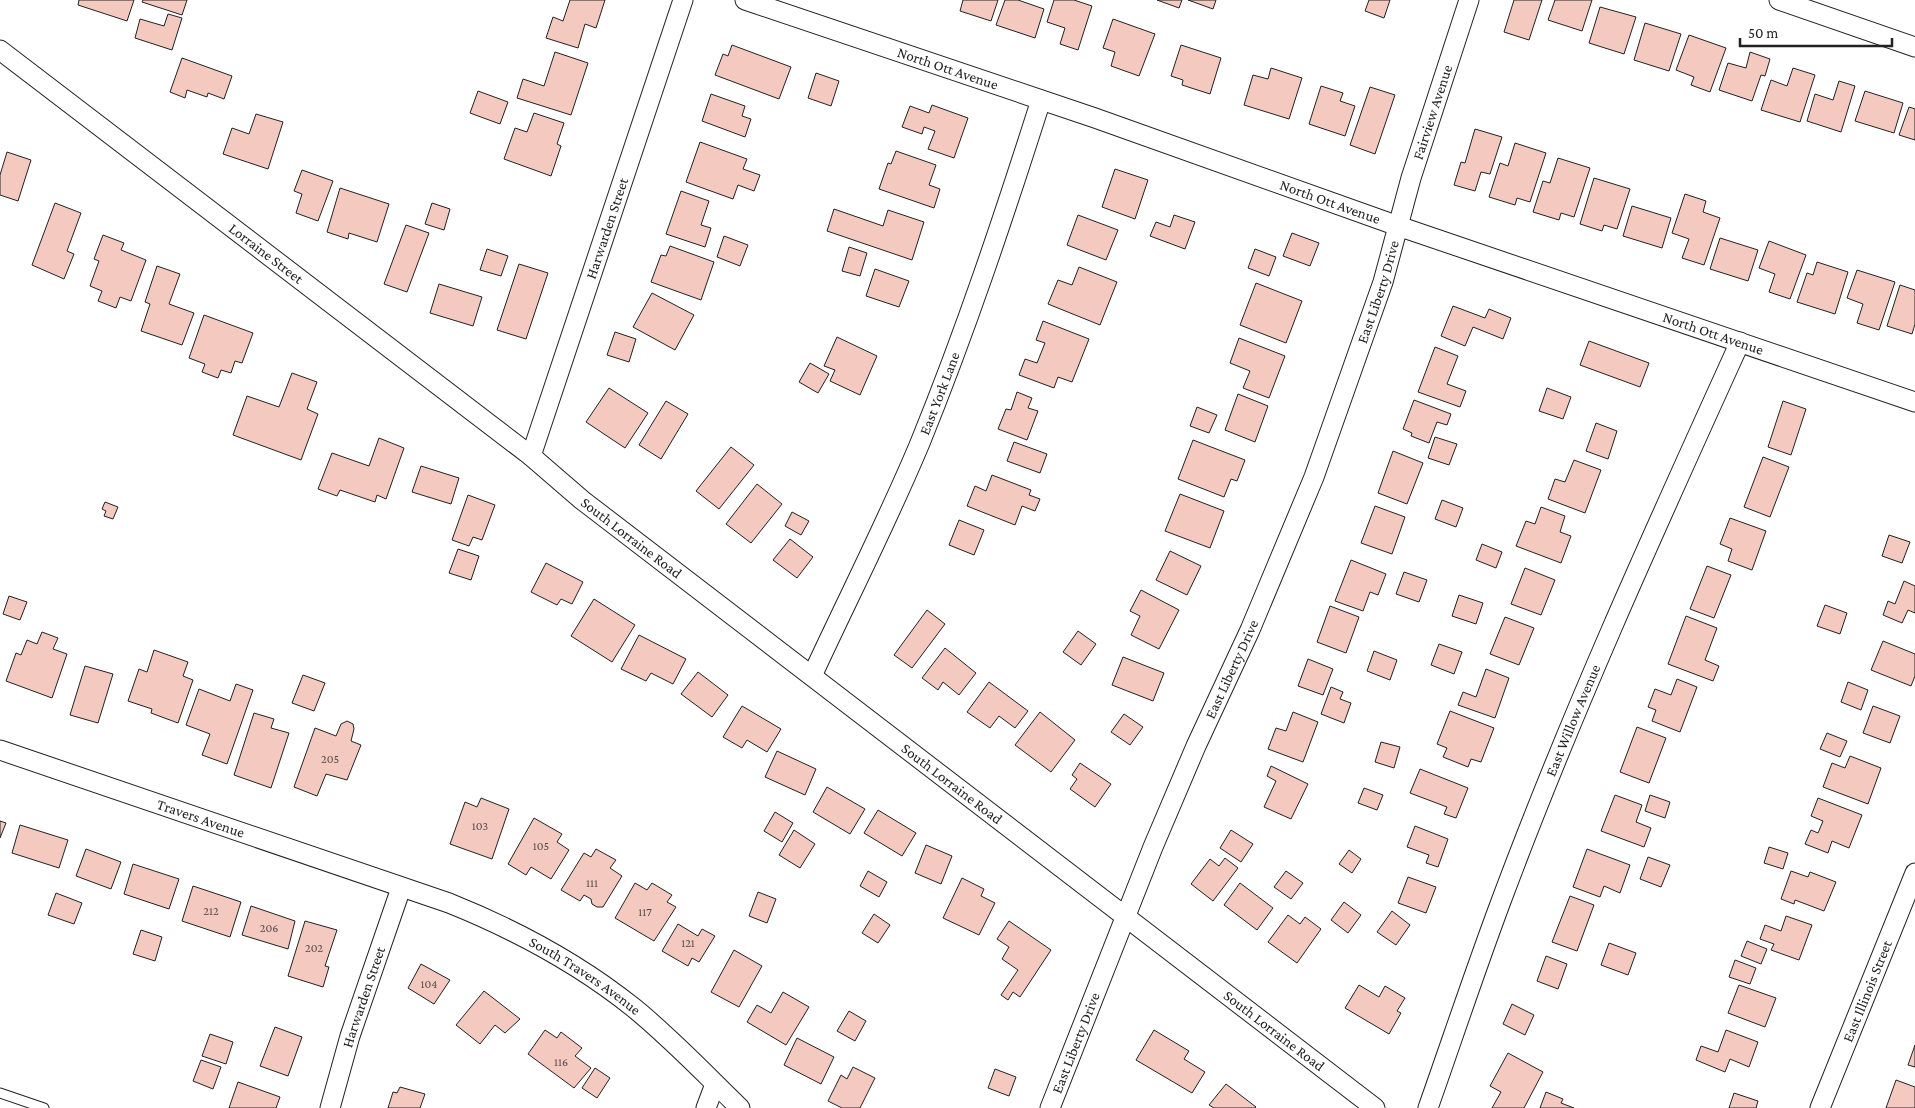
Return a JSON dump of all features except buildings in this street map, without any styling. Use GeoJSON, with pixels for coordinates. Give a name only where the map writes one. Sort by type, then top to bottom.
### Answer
{"type":"FeatureCollection","features":[{"type":"Feature","properties":{"kind":"street","name":"Harwarden Street"},"geometry":{"type":"LineString","coordinates":[[531,456],[683,0]]}},
{"type":"Feature","properties":{"kind":"street","name":"North Ott Avenue"},"geometry":{"type":"LineString","coordinates":[[745,0],[1040,100],[1398,226],[1915,402]]}},
{"type":"Feature","properties":{"kind":"street","name":"Fairview Avenue"},"geometry":{"type":"LineString","coordinates":[[1398,226],[1411,178],[1469,0]]}},
{"type":"Feature","properties":{"kind":"street"},"geometry":{"type":"LineString","coordinates":[[1779,0],[1915,47]]}},
{"type":"Feature","properties":{"kind":"street","name":"Lorraine Street"},"geometry":{"type":"LineString","coordinates":[[0,50],[531,456]]}},
{"type":"Feature","properties":{"kind":"street","name":"East York Lane"},"geometry":{"type":"LineString","coordinates":[[812,676],[891,509],[944,383],[998,234],[1040,100]]}},
{"type":"Feature","properties":{"kind":"street","name":"East Liberty Drive"},"geometry":{"type":"LineString","coordinates":[[1050,1108],[1125,916],[1196,746],[1250,630],[1301,510],[1352,373],[1383,282],[1398,226]]}},
{"type":"Feature","properties":{"kind":"street","name":"East Willow Avenue"},"geometry":{"type":"LineString","coordinates":[[1428,1108],[1500,904],[1580,701],[1650,539],[1740,342]]}},
{"type":"Feature","properties":{"kind":"street","name":"South Lorraine Road"},"geometry":{"type":"LineString","coordinates":[[531,456],[582,500],[1375,1108]]}},
{"type":"Feature","properties":{"kind":"street","name":"Travers Avenue"},"geometry":{"type":"LineString","coordinates":[[0,750],[401,888]]}},
{"type":"Feature","properties":{"kind":"street","name":"East Illinois Street"},"geometry":{"type":"LineString","coordinates":[[1820,1108],[1915,873]]}},
{"type":"Feature","properties":{"kind":"street","name":"Harwarden Street"},"geometry":{"type":"LineString","coordinates":[[330,1108],[350,1036],[401,888]]}},
{"type":"Feature","properties":{"kind":"street","name":"South Travers Avenue"},"geometry":{"type":"LineString","coordinates":[[401,888],[449,903],[492,920],[570,962],[634,1008],[663,1032],[740,1108]]}},
{"type":"Feature","properties":{"kind":"street"},"geometry":{"type":"LineString","coordinates":[[706,1108],[715,1084]]}},
{"type":"Feature","properties":{"kind":"lane"},"geometry":{"type":"LineString","coordinates":[[0,1093],[44,1108]]}}]}
